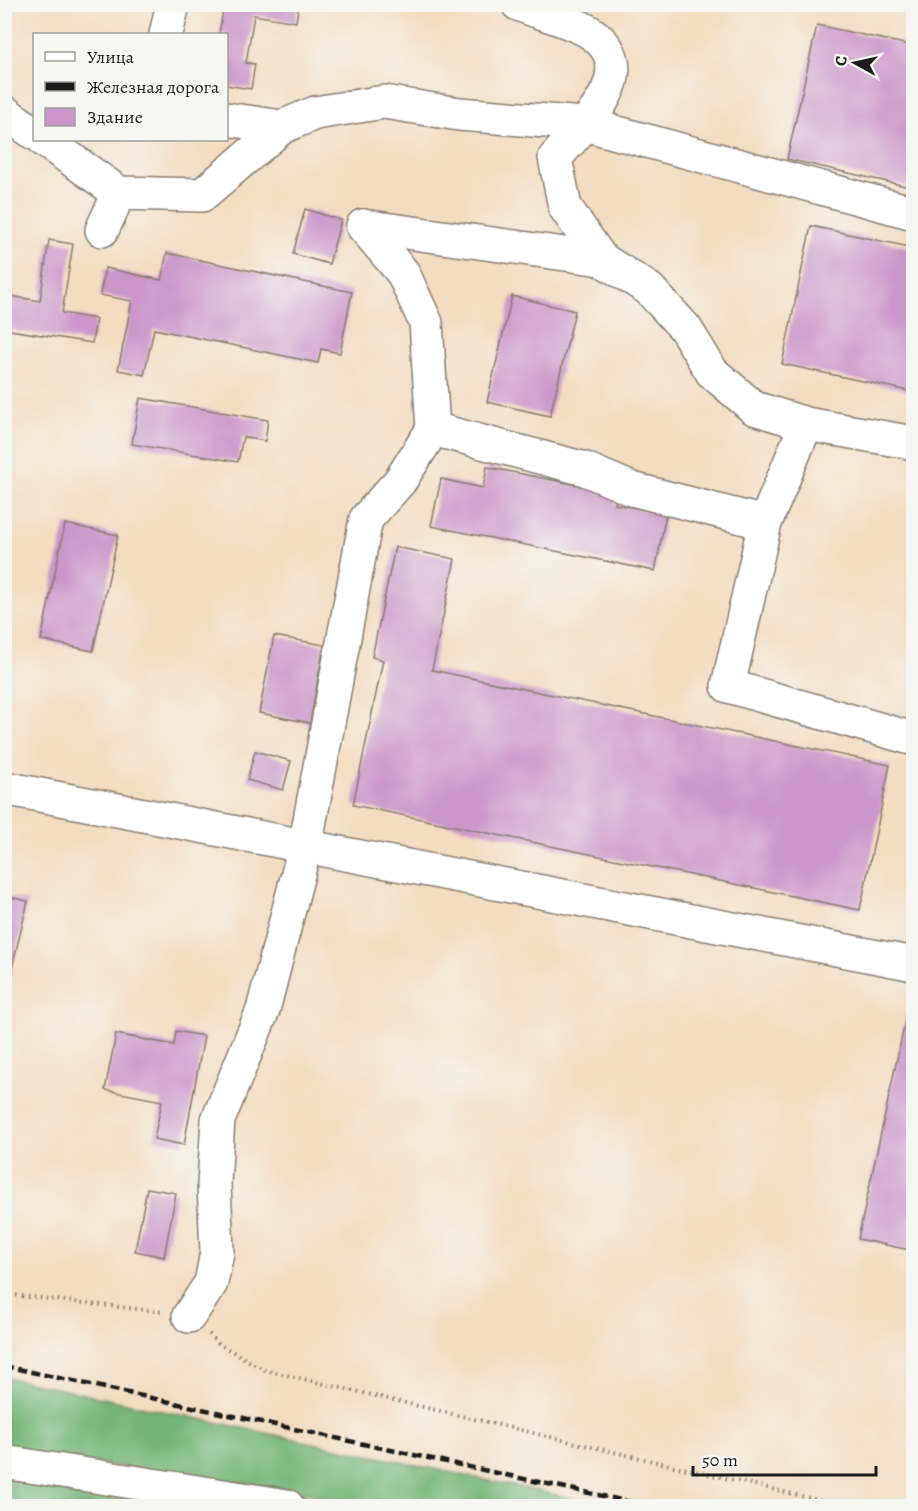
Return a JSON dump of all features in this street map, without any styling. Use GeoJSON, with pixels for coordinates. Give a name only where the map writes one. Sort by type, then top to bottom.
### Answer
{"type":"FeatureCollection","features":[{"type":"Feature","properties":{"kind":"lane"},"geometry":{"type":"LineString","coordinates":[[166,33],[173,4]]}},
{"type":"Feature","properties":{"kind":"lane"},"geometry":{"type":"LineString","coordinates":[[518,4],[590,33],[610,52],[614,76],[602,103],[555,158],[565,207],[601,259],[649,289],[686,328],[712,372],[754,408],[806,424],[914,443]]}},
{"type":"Feature","properties":{"kind":"lane"},"geometry":{"type":"LineString","coordinates":[[45,141],[119,192],[202,195],[282,128],[315,113],[384,102],[459,114],[584,124],[914,213]]}},
{"type":"Feature","properties":{"kind":"lane"},"geometry":{"type":"LineString","coordinates":[[4,112],[33,132]]}},
{"type":"Feature","properties":{"kind":"lane"},"geometry":{"type":"LineString","coordinates":[[228,119],[282,128]]}},
{"type":"Feature","properties":{"kind":"lane"},"geometry":{"type":"LineString","coordinates":[[102,230],[119,192]]}},
{"type":"Feature","properties":{"kind":"lane"},"geometry":{"type":"LineString","coordinates":[[189,1316],[211,1283],[217,1252],[214,1184],[218,1120],[263,1010],[305,848],[366,519],[400,481],[433,429],[426,323],[403,273],[363,226],[601,259]]}},
{"type":"Feature","properties":{"kind":"lane"},"geometry":{"type":"LineString","coordinates":[[806,424],[765,524],[728,686],[914,739]]}},
{"type":"Feature","properties":{"kind":"lane"},"geometry":{"type":"LineString","coordinates":[[433,429],[585,469],[632,489],[765,524]]}},
{"type":"Feature","properties":{"kind":"lane"},"geometry":{"type":"LineString","coordinates":[[4,788],[914,964]]}},
{"type":"Feature","properties":{"kind":"lane"},"geometry":{"type":"LineString","coordinates":[[4,1462],[287,1506]]}},
{"type":"Feature","properties":{"kind":"path"},"geometry":{"type":"LineString","coordinates":[[4,1294],[189,1316],[219,1344],[265,1370],[844,1506]]}},
{"type":"Feature","properties":{"kind":"green space"},"geometry":{"type":"Polygon","coordinates":[[[4,1377],[608,1506],[367,1506],[287,1489],[5,1451],[4,1377]]]}},
{"type":"Feature","properties":{"kind":"green space"},"geometry":{"type":"Polygon","coordinates":[[[4,1476],[200,1506],[5,1506],[4,1476]]]}},
{"type":"Feature","properties":{"kind":"building"},"geometry":{"type":"Polygon","coordinates":[[[224,4],[299,4],[296,22],[254,15],[246,63],[255,64],[251,89],[228,85],[228,33],[219,33],[224,4]]]}},
{"type":"Feature","properties":{"kind":"building"},"geometry":{"type":"Polygon","coordinates":[[[817,25],[914,46],[914,188],[787,159],[817,25]]]}},
{"type":"Feature","properties":{"kind":"building"},"geometry":{"type":"Polygon","coordinates":[[[305,209],[341,220],[329,264],[293,254],[305,209]]]}},
{"type":"Feature","properties":{"kind":"building"},"geometry":{"type":"Polygon","coordinates":[[[811,226],[914,248],[914,392],[782,364],[811,226]]]}},
{"type":"Feature","properties":{"kind":"building"},"geometry":{"type":"Polygon","coordinates":[[[49,240],[73,244],[62,313],[96,319],[92,343],[4,329],[4,295],[40,301],[49,240]]]}},
{"type":"Feature","properties":{"kind":"building"},"geometry":{"type":"Polygon","coordinates":[[[167,253],[352,292],[340,353],[321,349],[318,363],[154,329],[144,375],[118,370],[132,301],[100,295],[105,268],[161,280],[167,253]]]}},
{"type":"Feature","properties":{"kind":"building"},"geometry":{"type":"Polygon","coordinates":[[[512,296],[575,311],[550,416],[487,402],[512,296]]]}},
{"type":"Feature","properties":{"kind":"building"},"geometry":{"type":"Polygon","coordinates":[[[140,398],[268,420],[265,441],[243,437],[238,462],[132,444],[140,398]]]}},
{"type":"Feature","properties":{"kind":"building"},"geometry":{"type":"Polygon","coordinates":[[[487,467],[617,493],[615,504],[666,514],[655,571],[431,526],[441,479],[483,488],[487,467]]]}},
{"type":"Feature","properties":{"kind":"building"},"geometry":{"type":"Polygon","coordinates":[[[65,524],[118,535],[93,651],[41,640],[65,524]]]}},
{"type":"Feature","properties":{"kind":"building"},"geometry":{"type":"Polygon","coordinates":[[[395,547],[455,559],[432,670],[890,765],[860,910],[353,805],[383,660],[372,657],[395,547]]]}},
{"type":"Feature","properties":{"kind":"building"},"geometry":{"type":"Polygon","coordinates":[[[274,636],[324,645],[310,723],[259,713],[274,636]]]}},
{"type":"Feature","properties":{"kind":"building"},"geometry":{"type":"Polygon","coordinates":[[[255,751],[291,761],[283,790],[247,780],[255,751]]]}},
{"type":"Feature","properties":{"kind":"building"},"geometry":{"type":"Polygon","coordinates":[[[4,896],[28,901],[5,997],[4,997],[4,896]]]}},
{"type":"Feature","properties":{"kind":"building"},"geometry":{"type":"Polygon","coordinates":[[[908,1008],[914,1009],[914,1251],[858,1239],[908,1008]]]}},
{"type":"Feature","properties":{"kind":"building"},"geometry":{"type":"Polygon","coordinates":[[[176,1031],[204,1036],[184,1145],[154,1139],[162,1101],[105,1090],[116,1034],[174,1045],[176,1031]]]}},
{"type":"Feature","properties":{"kind":"building"},"geometry":{"type":"Polygon","coordinates":[[[147,1188],[176,1193],[164,1257],[135,1251],[147,1188]]]}},
{"type":"Feature","properties":{"kind":"railway"},"geometry":{"type":"LineString","coordinates":[[4,1366],[649,1506]]}}]}
